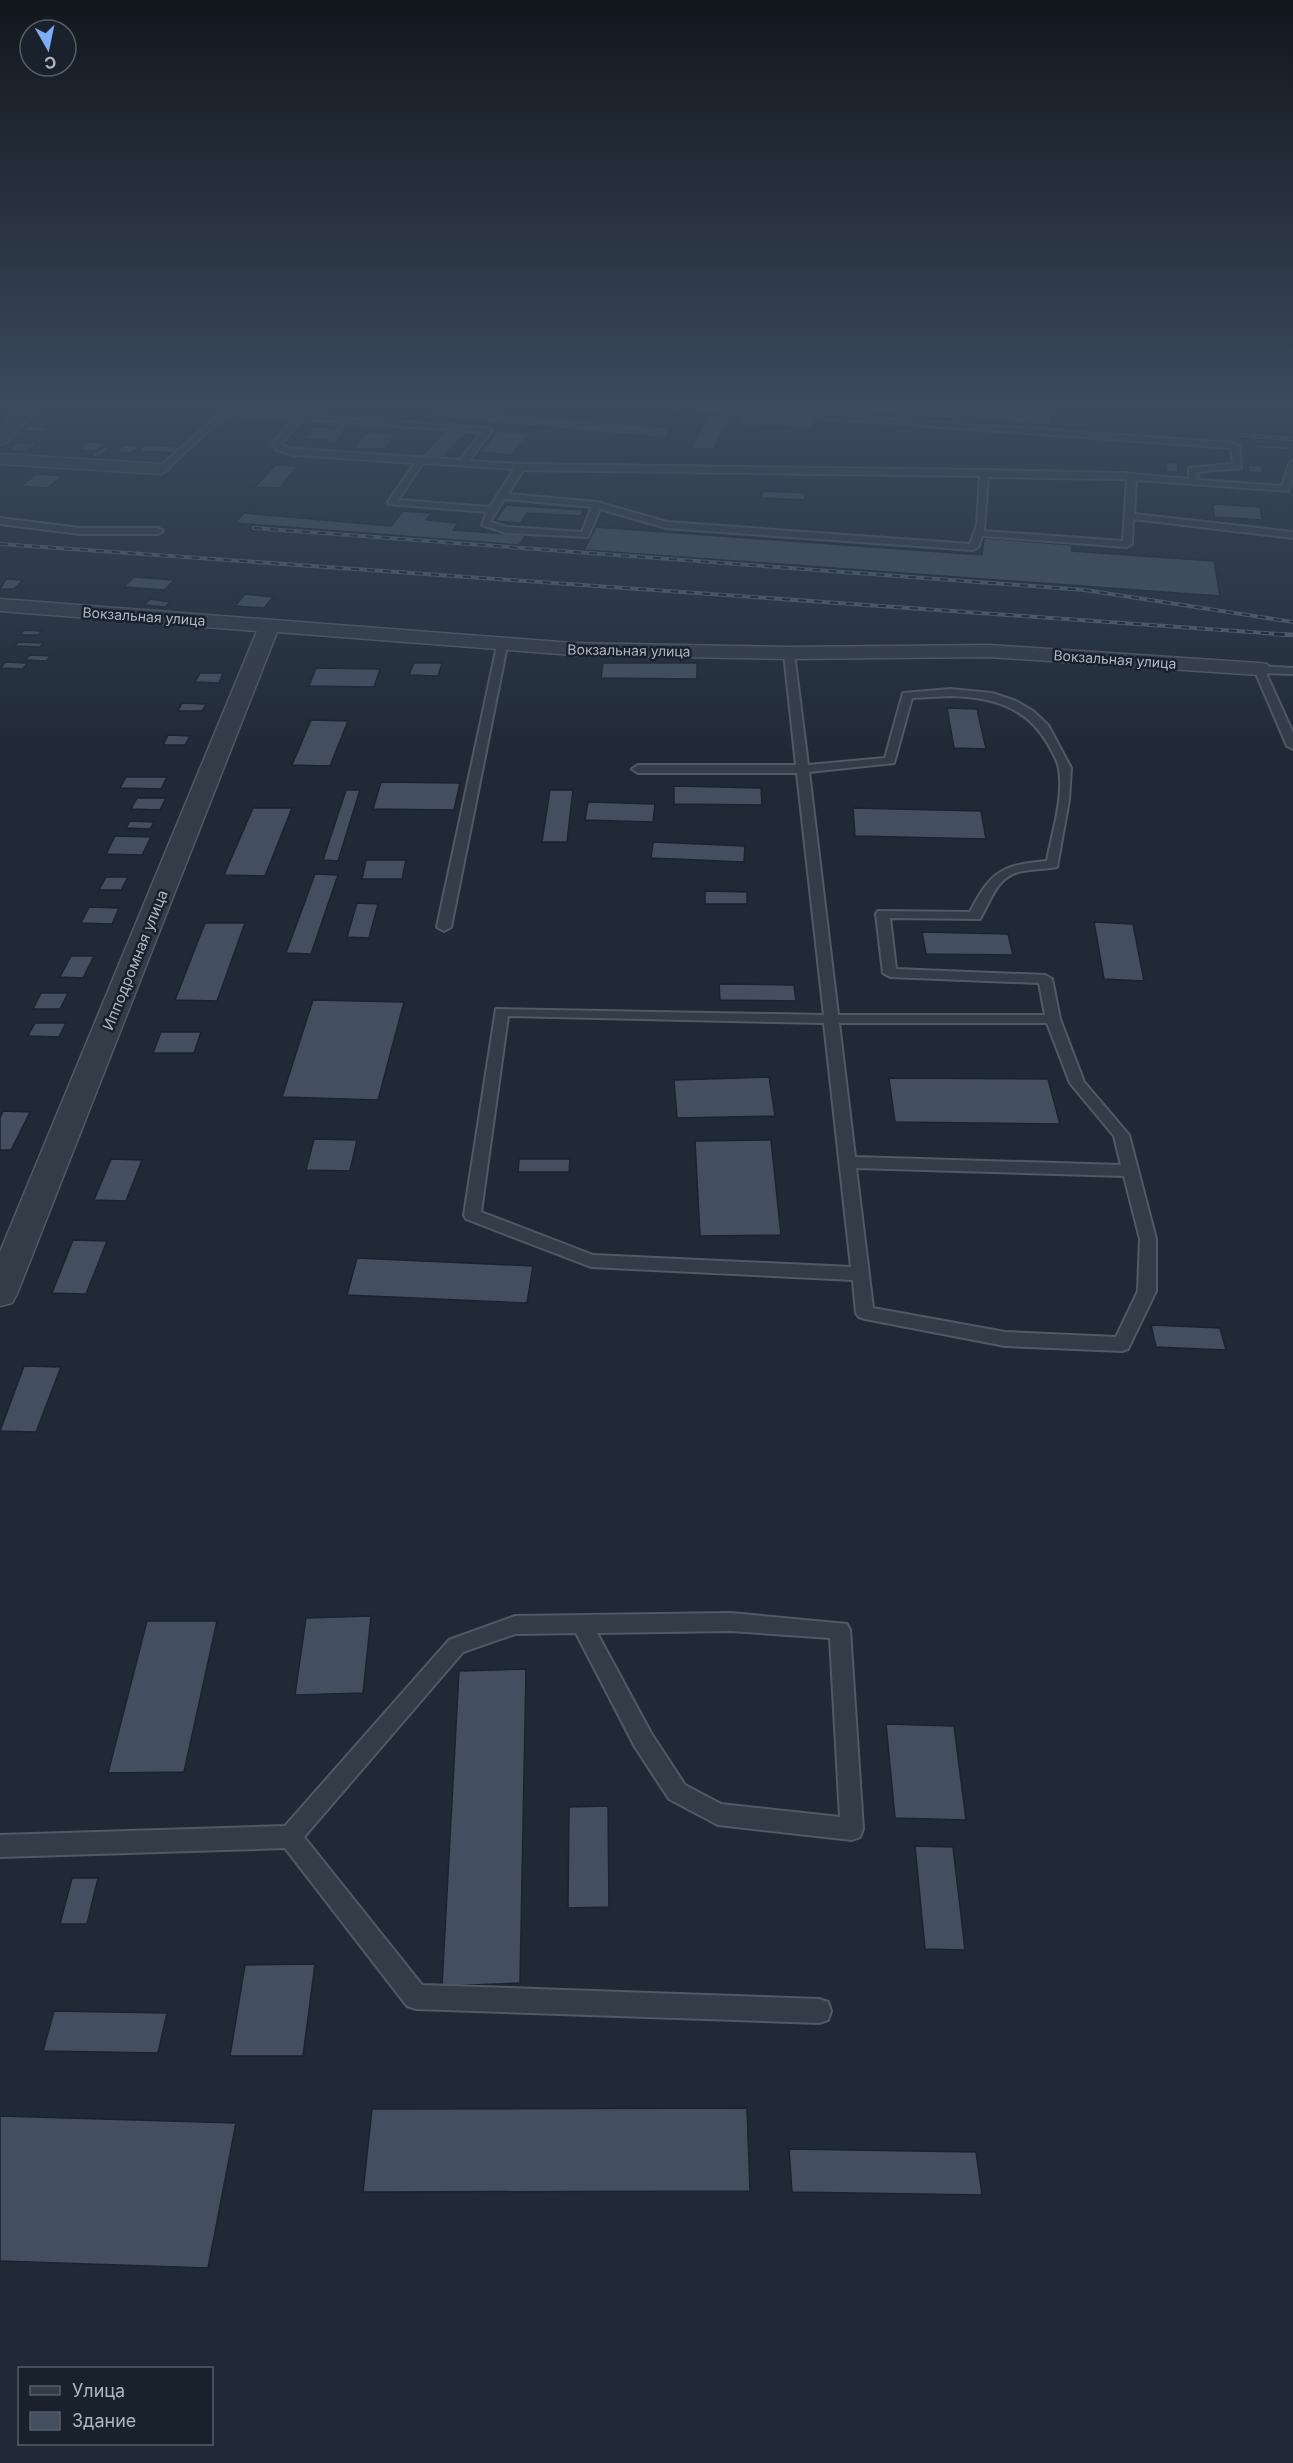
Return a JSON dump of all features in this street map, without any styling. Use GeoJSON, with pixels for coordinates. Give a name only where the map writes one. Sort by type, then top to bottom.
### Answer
{"type":"FeatureCollection","features":[{"type":"Feature","properties":{"kind":"street","name":"Вокзальная улица"},"geometry":{"type":"LineString","coordinates":[[0,605],[502,646],[789,653],[988,651],[1259,669]]}},
{"type":"Feature","properties":{"kind":"street","name":"Ипподромная улица"},"geometry":{"type":"LineString","coordinates":[[0,1294],[269,626]]}},
{"type":"Feature","properties":{"kind":"lane"},"geometry":{"type":"LineString","coordinates":[[485,521],[484,523],[506,530],[585,535],[591,521]]}},
{"type":"Feature","properties":{"kind":"lane"},"geometry":{"type":"LineString","coordinates":[[652,521],[666,525],[973,547],[982,521]]}},
{"type":"Feature","properties":{"kind":"lane"},"geometry":{"type":"LineString","coordinates":[[978,533],[1127,544],[1129,521]]}},
{"type":"Feature","properties":{"kind":"lane"},"geometry":{"type":"LineString","coordinates":[[1172,521],[1293,535]]}},
{"type":"Feature","properties":{"kind":"lane"},"geometry":{"type":"LineString","coordinates":[[0,522],[39,524],[80,531],[158,531]]}},
{"type":"Feature","properties":{"kind":"lane"},"geometry":{"type":"LineString","coordinates":[[444,927],[502,646]]}},
{"type":"Feature","properties":{"kind":"lane"},"geometry":{"type":"LineString","coordinates":[[638,769],[803,769],[890,761],[907,695],[946,691],[976,692],[1015,704],[1047,727],[1065,769],[1053,864],[1009,868],[993,879],[975,916],[883,914],[890,973],[1045,979],[1053,1019],[1077,1083],[1121,1135],[1149,1239],[1147,1291],[1122,1344],[1005,1339],[865,1313],[832,1020],[803,769],[789,653]]}},
{"type":"Feature","properties":{"kind":"lane"},"geometry":{"type":"LineString","coordinates":[[1293,671],[1259,669],[1293,746]]}},
{"type":"Feature","properties":{"kind":"lane"},"geometry":{"type":"LineString","coordinates":[[861,1274],[591,1261],[472,1215],[501,1012],[832,1020],[1053,1019]]}},
{"type":"Feature","properties":{"kind":"lane"},"geometry":{"type":"LineString","coordinates":[[848,1162],[1129,1171]]}},
{"type":"Feature","properties":{"kind":"lane"},"geometry":{"type":"LineString","coordinates":[[0,1846],[290,1837],[456,1646],[515,1625],[582,1624],[731,1622],[840,1630],[852,1829],[718,1814],[677,1792],[643,1740],[582,1624]]}},
{"type":"Feature","properties":{"kind":"lane"},"geometry":{"type":"LineString","coordinates":[[290,1837],[416,1997],[819,2011]]}},
{"type":"Feature","properties":{"kind":"building"},"geometry":{"type":"Polygon","coordinates":[[[237,521],[334,521],[391,526],[395,521],[436,521],[458,523],[453,530],[526,535],[519,545],[235,523],[237,521]]]}},
{"type":"Feature","properties":{"kind":"building"},"geometry":{"type":"Polygon","coordinates":[[[495,521],[522,521],[521,523],[495,521]]]}},
{"type":"Feature","properties":{"kind":"building"},"geometry":{"type":"Polygon","coordinates":[[[596,527],[982,555],[984,538],[1072,545],[1072,551],[1214,561],[1220,596],[584,550],[596,527]]]}},
{"type":"Feature","properties":{"kind":"building"},"geometry":{"type":"Polygon","coordinates":[[[134,577],[174,580],[165,590],[124,587],[134,577]]]}},
{"type":"Feature","properties":{"kind":"building"},"geometry":{"type":"Polygon","coordinates":[[[6,579],[23,580],[14,589],[0,589],[6,579]]]}},
{"type":"Feature","properties":{"kind":"building"},"geometry":{"type":"Polygon","coordinates":[[[245,594],[273,597],[264,608],[235,606],[245,594]]]}},
{"type":"Feature","properties":{"kind":"building"},"geometry":{"type":"Polygon","coordinates":[[[150,599],[170,602],[165,607],[144,605],[150,599]]]}},
{"type":"Feature","properties":{"kind":"building"},"geometry":{"type":"Polygon","coordinates":[[[24,630],[42,631],[38,635],[20,635],[24,630]]]}},
{"type":"Feature","properties":{"kind":"building"},"geometry":{"type":"Polygon","coordinates":[[[18,642],[43,643],[40,647],[15,646],[18,642]]]}},
{"type":"Feature","properties":{"kind":"building"},"geometry":{"type":"Polygon","coordinates":[[[30,655],[51,656],[46,661],[25,660],[30,655]]]}},
{"type":"Feature","properties":{"kind":"building"},"geometry":{"type":"Polygon","coordinates":[[[5,662],[27,663],[23,669],[1,668],[5,662]]]}},
{"type":"Feature","properties":{"kind":"building"},"geometry":{"type":"Polygon","coordinates":[[[414,663],[442,663],[438,676],[409,675],[414,663]]]}},
{"type":"Feature","properties":{"kind":"building"},"geometry":{"type":"Polygon","coordinates":[[[603,663],[697,663],[697,679],[601,678],[603,663]]]}},
{"type":"Feature","properties":{"kind":"building"},"geometry":{"type":"Polygon","coordinates":[[[316,668],[380,669],[374,687],[309,686],[316,668]]]}},
{"type":"Feature","properties":{"kind":"building"},"geometry":{"type":"Polygon","coordinates":[[[200,673],[223,673],[219,683],[195,682],[200,673]]]}},
{"type":"Feature","properties":{"kind":"building"},"geometry":{"type":"Polygon","coordinates":[[[182,703],[206,704],[202,711],[178,711],[182,703]]]}},
{"type":"Feature","properties":{"kind":"building"},"geometry":{"type":"Polygon","coordinates":[[[947,708],[977,709],[986,749],[954,748],[947,708]]]}},
{"type":"Feature","properties":{"kind":"building"},"geometry":{"type":"Polygon","coordinates":[[[311,720],[348,721],[330,766],[292,765],[311,720]]]}},
{"type":"Feature","properties":{"kind":"building"},"geometry":{"type":"Polygon","coordinates":[[[168,735],[190,736],[185,745],[163,745],[168,735]]]}},
{"type":"Feature","properties":{"kind":"building"},"geometry":{"type":"Polygon","coordinates":[[[126,777],[167,777],[161,789],[120,788],[126,777]]]}},
{"type":"Feature","properties":{"kind":"building"},"geometry":{"type":"Polygon","coordinates":[[[381,782],[460,783],[454,810],[373,809],[381,782]]]}},
{"type":"Feature","properties":{"kind":"building"},"geometry":{"type":"Polygon","coordinates":[[[674,786],[761,788],[762,805],[674,804],[674,786]]]}},
{"type":"Feature","properties":{"kind":"building"},"geometry":{"type":"Polygon","coordinates":[[[346,790],[360,790],[338,861],[323,860],[346,790]]]}},
{"type":"Feature","properties":{"kind":"building"},"geometry":{"type":"Polygon","coordinates":[[[550,790],[573,790],[567,842],[542,842],[550,790]]]}},
{"type":"Feature","properties":{"kind":"building"},"geometry":{"type":"Polygon","coordinates":[[[137,798],[166,798],[160,810],[131,809],[137,798]]]}},
{"type":"Feature","properties":{"kind":"building"},"geometry":{"type":"Polygon","coordinates":[[[588,802],[655,804],[653,822],[585,820],[588,802]]]}},
{"type":"Feature","properties":{"kind":"building"},"geometry":{"type":"Polygon","coordinates":[[[253,808],[292,808],[265,876],[224,875],[253,808]]]}},
{"type":"Feature","properties":{"kind":"building"},"geometry":{"type":"Polygon","coordinates":[[[853,808],[981,811],[986,839],[855,836],[853,808]]]}},
{"type":"Feature","properties":{"kind":"building"},"geometry":{"type":"Polygon","coordinates":[[[130,821],[154,822],[150,829],[126,828],[130,821]]]}},
{"type":"Feature","properties":{"kind":"building"},"geometry":{"type":"Polygon","coordinates":[[[115,836],[151,837],[142,855],[106,854],[115,836]]]}},
{"type":"Feature","properties":{"kind":"building"},"geometry":{"type":"Polygon","coordinates":[[[653,842],[745,846],[744,862],[651,858],[653,842]]]}},
{"type":"Feature","properties":{"kind":"building"},"geometry":{"type":"Polygon","coordinates":[[[366,860],[406,860],[402,879],[362,879],[366,860]]]}},
{"type":"Feature","properties":{"kind":"building"},"geometry":{"type":"Polygon","coordinates":[[[315,874],[338,875],[311,954],[286,953],[315,874]]]}},
{"type":"Feature","properties":{"kind":"building"},"geometry":{"type":"Polygon","coordinates":[[[106,877],[128,877],[121,890],[99,890],[106,877]]]}},
{"type":"Feature","properties":{"kind":"building"},"geometry":{"type":"Polygon","coordinates":[[[705,891],[747,892],[747,904],[705,904],[705,891]]]}},
{"type":"Feature","properties":{"kind":"building"},"geometry":{"type":"Polygon","coordinates":[[[357,903],[378,904],[369,938],[347,937],[357,903]]]}},
{"type":"Feature","properties":{"kind":"building"},"geometry":{"type":"Polygon","coordinates":[[[89,907],[119,908],[112,924],[81,923],[89,907]]]}},
{"type":"Feature","properties":{"kind":"building"},"geometry":{"type":"Polygon","coordinates":[[[1094,922],[1133,924],[1144,981],[1104,979],[1094,922]]]}},
{"type":"Feature","properties":{"kind":"building"},"geometry":{"type":"Polygon","coordinates":[[[205,923],[245,923],[217,1001],[175,1000],[205,923]]]}},
{"type":"Feature","properties":{"kind":"building"},"geometry":{"type":"Polygon","coordinates":[[[922,932],[1008,934],[1013,955],[926,954],[922,932]]]}},
{"type":"Feature","properties":{"kind":"building"},"geometry":{"type":"Polygon","coordinates":[[[71,956],[94,956],[83,978],[60,977],[71,956]]]}},
{"type":"Feature","properties":{"kind":"building"},"geometry":{"type":"Polygon","coordinates":[[[719,984],[794,985],[796,1001],[720,1000],[719,984]]]}},
{"type":"Feature","properties":{"kind":"building"},"geometry":{"type":"Polygon","coordinates":[[[41,993],[68,993],[60,1009],[33,1009],[41,993]]]}},
{"type":"Feature","properties":{"kind":"building"},"geometry":{"type":"Polygon","coordinates":[[[313,1000],[404,1002],[378,1100],[282,1097],[313,1000]]]}},
{"type":"Feature","properties":{"kind":"building"},"geometry":{"type":"Polygon","coordinates":[[[35,1023],[66,1023],[59,1037],[28,1036],[35,1023]]]}},
{"type":"Feature","properties":{"kind":"building"},"geometry":{"type":"Polygon","coordinates":[[[161,1032],[201,1032],[194,1053],[153,1053],[161,1032]]]}},
{"type":"Feature","properties":{"kind":"building"},"geometry":{"type":"Polygon","coordinates":[[[769,1077],[775,1116],[677,1118],[674,1080],[769,1077]]]}},
{"type":"Feature","properties":{"kind":"building"},"geometry":{"type":"Polygon","coordinates":[[[889,1078],[1048,1079],[1060,1124],[895,1122],[889,1078]]]}},
{"type":"Feature","properties":{"kind":"building"},"geometry":{"type":"Polygon","coordinates":[[[3,1111],[30,1112],[11,1150],[0,1150],[0,1118],[3,1111]]]}},
{"type":"Feature","properties":{"kind":"building"},"geometry":{"type":"Polygon","coordinates":[[[314,1139],[357,1140],[350,1171],[306,1170],[314,1139]]]}},
{"type":"Feature","properties":{"kind":"building"},"geometry":{"type":"Polygon","coordinates":[[[771,1140],[781,1235],[700,1236],[695,1141],[771,1140]]]}},
{"type":"Feature","properties":{"kind":"building"},"geometry":{"type":"Polygon","coordinates":[[[111,1159],[142,1160],[126,1201],[94,1200],[111,1159]]]}},
{"type":"Feature","properties":{"kind":"building"},"geometry":{"type":"Polygon","coordinates":[[[519,1159],[570,1159],[569,1172],[518,1172],[519,1159]]]}},
{"type":"Feature","properties":{"kind":"building"},"geometry":{"type":"Polygon","coordinates":[[[73,1240],[107,1241],[86,1294],[52,1293],[73,1240]]]}},
{"type":"Feature","properties":{"kind":"building"},"geometry":{"type":"Polygon","coordinates":[[[357,1258],[533,1266],[527,1303],[347,1295],[357,1258]]]}},
{"type":"Feature","properties":{"kind":"building"},"geometry":{"type":"Polygon","coordinates":[[[1151,1325],[1220,1328],[1226,1350],[1156,1347],[1151,1325]]]}},
{"type":"Feature","properties":{"kind":"building"},"geometry":{"type":"Polygon","coordinates":[[[24,1366],[61,1367],[36,1432],[0,1431],[24,1366]]]}},
{"type":"Feature","properties":{"kind":"building"},"geometry":{"type":"Polygon","coordinates":[[[371,1616],[363,1693],[295,1695],[306,1618],[371,1616]]]}},
{"type":"Feature","properties":{"kind":"building"},"geometry":{"type":"Polygon","coordinates":[[[147,1621],[217,1621],[184,1772],[108,1773],[147,1621]]]}},
{"type":"Feature","properties":{"kind":"building"},"geometry":{"type":"Polygon","coordinates":[[[526,1669],[520,1983],[442,1986],[459,1671],[526,1669]]]}},
{"type":"Feature","properties":{"kind":"building"},"geometry":{"type":"Polygon","coordinates":[[[886,1724],[954,1726],[966,1820],[895,1818],[886,1724]]]}},
{"type":"Feature","properties":{"kind":"building"},"geometry":{"type":"Polygon","coordinates":[[[608,1806],[609,1907],[568,1908],[569,1807],[608,1806]]]}},
{"type":"Feature","properties":{"kind":"building"},"geometry":{"type":"Polygon","coordinates":[[[915,1846],[953,1847],[965,1950],[925,1949],[915,1846]]]}},
{"type":"Feature","properties":{"kind":"building"},"geometry":{"type":"Polygon","coordinates":[[[72,1878],[98,1878],[87,1924],[60,1924],[72,1878]]]}},
{"type":"Feature","properties":{"kind":"building"},"geometry":{"type":"Polygon","coordinates":[[[315,1964],[303,2056],[230,2056],[245,1965],[315,1964]]]}},
{"type":"Feature","properties":{"kind":"building"},"geometry":{"type":"Polygon","coordinates":[[[54,2011],[167,2013],[158,2053],[43,2051],[54,2011]]]}},
{"type":"Feature","properties":{"kind":"building"},"geometry":{"type":"Polygon","coordinates":[[[747,2108],[750,2191],[363,2192],[372,2109],[747,2108]]]}},
{"type":"Feature","properties":{"kind":"building"},"geometry":{"type":"Polygon","coordinates":[[[0,2116],[236,2123],[208,2268],[0,2261],[0,2116]]]}},
{"type":"Feature","properties":{"kind":"building"},"geometry":{"type":"Polygon","coordinates":[[[789,2149],[976,2152],[982,2195],[792,2192],[789,2149]]]}},
{"type":"Feature","properties":{"kind":"railway"},"geometry":{"type":"LineString","coordinates":[[254,528],[1085,590],[1293,622]]}},
{"type":"Feature","properties":{"kind":"railway"},"geometry":{"type":"LineString","coordinates":[[0,544],[1293,635],[1274,634]]}}]}
